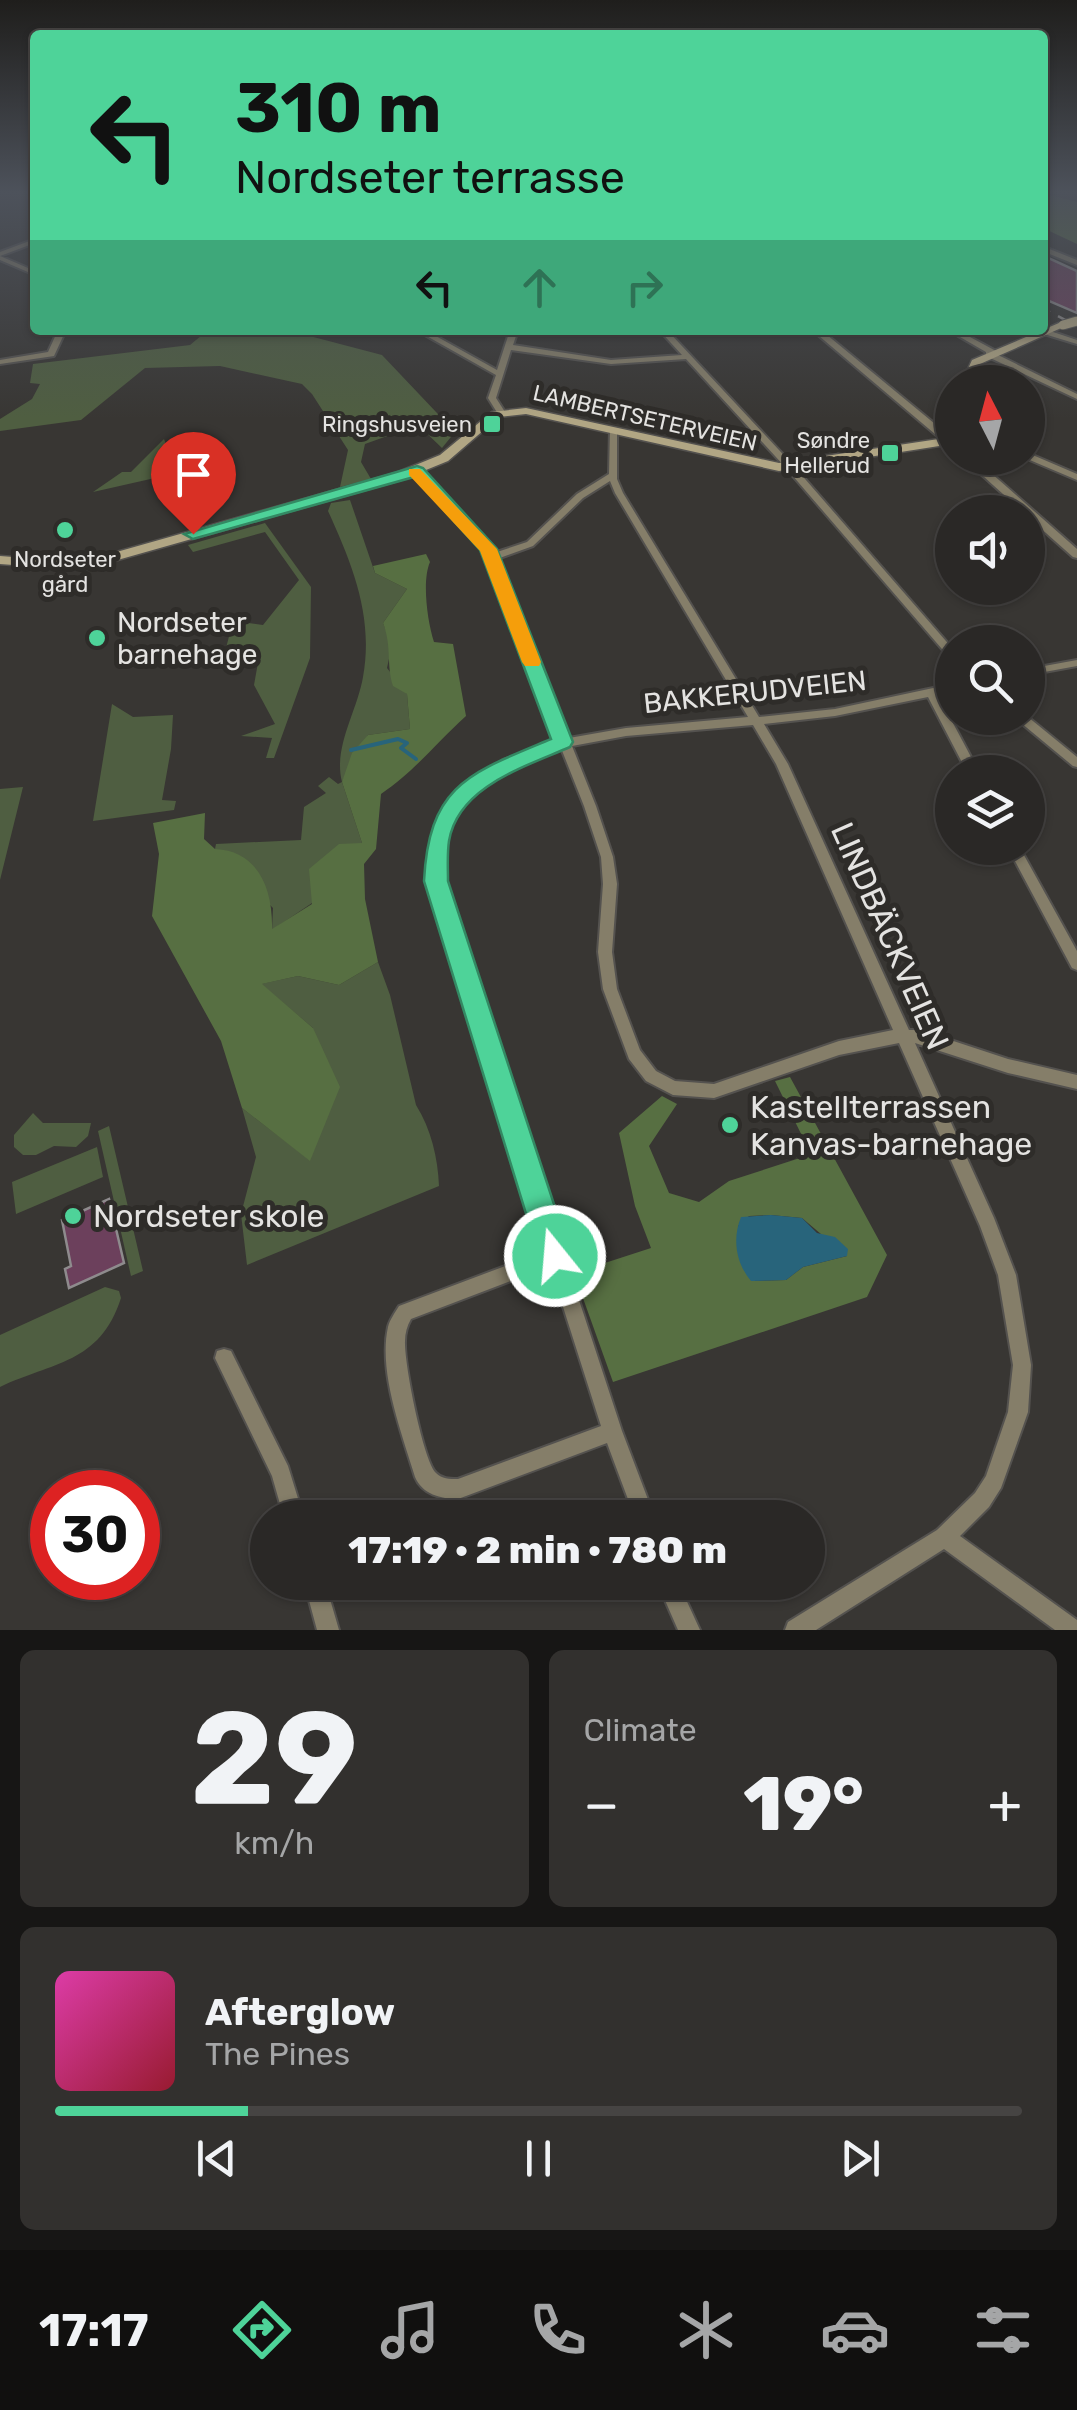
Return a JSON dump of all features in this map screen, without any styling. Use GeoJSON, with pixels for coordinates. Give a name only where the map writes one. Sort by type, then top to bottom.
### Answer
{"type":"FeatureCollection","features":[{"type":"Feature","properties":{"kind":"main road"},"geometry":{"type":"LineString","coordinates":[[1048,330],[1077,321]]}},
{"type":"Feature","properties":{"kind":"main road"},"geometry":{"type":"LineString","coordinates":[[974,365],[991,353],[1034,335]]}},
{"type":"Feature","properties":{"kind":"main road","name":"LAMBERTSETERVEIEN"},"geometry":{"type":"LineString","coordinates":[[0,560],[66,564],[107,559],[417,471],[455,451],[502,412],[526,411],[753,464],[789,466],[935,445]]}},
{"type":"Feature","properties":{"kind":"street"},"geometry":{"type":"LineString","coordinates":[[1048,332],[1077,342]]}},
{"type":"Feature","properties":{"kind":"street"},"geometry":{"type":"LineString","coordinates":[[0,362],[51,354],[60,335]]}},
{"type":"Feature","properties":{"kind":"street"},"geometry":{"type":"LineString","coordinates":[[429,335],[498,374]]}},
{"type":"Feature","properties":{"kind":"street"},"geometry":{"type":"LineString","coordinates":[[502,412],[492,398],[512,335]]}},
{"type":"Feature","properties":{"kind":"street"},"geometry":{"type":"LineString","coordinates":[[667,335],[789,466],[935,634]]}},
{"type":"Feature","properties":{"kind":"street"},"geometry":{"type":"LineString","coordinates":[[822,335],[935,428]]}},
{"type":"Feature","properties":{"kind":"street"},"geometry":{"type":"LineString","coordinates":[[960,335],[1077,397]]}},
{"type":"Feature","properties":{"kind":"street"},"geometry":{"type":"LineString","coordinates":[[508,346],[611,362],[688,357]]}},
{"type":"Feature","properties":{"kind":"street","name":"LINDBÄCKVEIEN"},"geometry":{"type":"LineString","coordinates":[[613,431],[612,476],[618,493],[784,767],[1001,1258],[1021,1343],[1018,1412],[994,1481],[973,1511],[944,1537],[796,1630]]}},
{"type":"Feature","properties":{"kind":"street"},"geometry":{"type":"LineString","coordinates":[[1045,463],[1077,477]]}},
{"type":"Feature","properties":{"kind":"street"},"geometry":{"type":"LineString","coordinates":[[417,471],[481,539],[492,557],[607,857],[610,884],[605,952],[610,989],[634,1054],[652,1076],[689,1092],[714,1091],[839,1048],[906,1036],[1077,1082]]}},
{"type":"Feature","properties":{"kind":"street"},"geometry":{"type":"LineString","coordinates":[[987,475],[1077,555]]}},
{"type":"Feature","properties":{"kind":"street"},"geometry":{"type":"LineString","coordinates":[[492,557],[530,544],[580,496],[612,476]]}},
{"type":"Feature","properties":{"kind":"street"},"geometry":{"type":"LineString","coordinates":[[1045,669],[1077,662]]}},
{"type":"Feature","properties":{"kind":"street","name":"BAKKERUDVEIEN"},"geometry":{"type":"LineString","coordinates":[[638,1500],[612,1431],[439,895],[436,852],[448,814],[471,788],[494,771],[563,742],[634,730],[822,714],[935,692]]}},
{"type":"Feature","properties":{"kind":"street"},"geometry":{"type":"LineString","coordinates":[[931,693],[964,755]]}},
{"type":"Feature","properties":{"kind":"street"},"geometry":{"type":"LineString","coordinates":[[1042,735],[1077,763]]}},
{"type":"Feature","properties":{"kind":"street"},"geometry":{"type":"LineString","coordinates":[[1023,865],[1077,964]]}},
{"type":"Feature","properties":{"kind":"street"},"geometry":{"type":"LineString","coordinates":[[555,1256],[420,1306],[398,1318],[395,1352],[425,1477],[436,1487],[458,1489],[612,1431]]}},
{"type":"Feature","properties":{"kind":"street"},"geometry":{"type":"LineString","coordinates":[[224,1358],[281,1473],[289,1500]]}},
{"type":"Feature","properties":{"kind":"street"},"geometry":{"type":"LineString","coordinates":[[944,1537],[1073,1630]]}},
{"type":"Feature","properties":{"kind":"street"},"geometry":{"type":"LineString","coordinates":[[319,1600],[328,1630]]}},
{"type":"Feature","properties":{"kind":"street"},"geometry":{"type":"LineString","coordinates":[[676,1600],[689,1630]]}},
{"type":"Feature","properties":{"kind":"green space"},"geometry":{"type":"Polygon","coordinates":[[[202,335],[306,335],[382,355],[455,432],[442,448],[418,425],[365,444],[361,462],[371,479],[340,487],[348,450],[312,394],[302,384],[220,366],[145,368],[81,420],[0,431],[0,419],[32,399],[40,384],[30,383],[33,364],[190,345],[202,335]]]}},
{"type":"Feature","properties":{"kind":"green space"},"geometry":{"type":"Polygon","coordinates":[[[164,439],[177,473],[93,492],[122,472],[131,472],[164,439]]]}},
{"type":"Feature","properties":{"kind":"green space"},"geometry":{"type":"Polygon","coordinates":[[[350,500],[375,573],[407,589],[383,623],[392,645],[387,668],[407,694],[410,729],[368,735],[342,782],[343,743],[363,677],[366,633],[353,571],[328,511],[331,503],[350,500]]]}},
{"type":"Feature","properties":{"kind":"green space"},"geometry":{"type":"Polygon","coordinates":[[[265,523],[311,587],[310,658],[274,758],[266,758],[272,738],[241,736],[275,724],[254,685],[259,657],[237,658],[236,646],[226,648],[233,621],[263,625],[299,580],[265,532],[193,552],[188,545],[265,523]]]}},
{"type":"Feature","properties":{"kind":"green space"},"geometry":{"type":"Polygon","coordinates":[[[426,554],[430,562],[426,589],[431,633],[434,642],[453,644],[466,716],[381,794],[376,849],[364,864],[365,899],[378,962],[339,985],[298,976],[262,984],[313,1028],[340,1087],[310,1161],[242,1108],[221,1041],[152,916],[159,854],[153,823],[205,813],[204,839],[215,849],[243,857],[260,875],[270,900],[272,929],[312,904],[309,869],[339,844],[362,843],[342,782],[352,753],[368,735],[410,729],[407,694],[393,686],[383,623],[407,589],[375,573],[373,566],[426,554]]]}},
{"type":"Feature","properties":{"kind":"green space"},"geometry":{"type":"Polygon","coordinates":[[[112,704],[133,717],[173,715],[162,800],[176,801],[174,810],[93,821],[112,704]]]}},
{"type":"Feature","properties":{"kind":"green space"},"geometry":{"type":"Polygon","coordinates":[[[329,777],[338,784],[342,782],[362,843],[312,903],[272,930],[273,908],[215,849],[216,844],[301,840],[304,807],[326,793],[318,786],[329,777]]]}},
{"type":"Feature","properties":{"kind":"green space"},"geometry":{"type":"Polygon","coordinates":[[[23,787],[0,880],[0,789],[23,787]]]}},
{"type":"Feature","properties":{"kind":"green space"},"geometry":{"type":"Polygon","coordinates":[[[378,962],[390,995],[416,1105],[433,1144],[439,1186],[247,1265],[241,1214],[256,1157],[242,1108],[310,1160],[313,1028],[261,984],[298,976],[339,985],[378,962]]]}},
{"type":"Feature","properties":{"kind":"green space"},"geometry":{"type":"Polygon","coordinates":[[[790,1077],[887,1255],[867,1297],[613,1382],[574,1273],[651,1248],[635,1206],[619,1133],[662,1096],[677,1104],[649,1146],[669,1193],[699,1202],[729,1181],[806,1156],[809,1150],[775,1081],[790,1077]],[[749,1216],[738,1226],[738,1247],[755,1281],[786,1280],[803,1267],[847,1256],[802,1218],[749,1216]]]}},
{"type":"Feature","properties":{"kind":"green space"},"geometry":{"type":"Polygon","coordinates":[[[33,1113],[43,1123],[91,1123],[88,1136],[76,1147],[54,1146],[36,1155],[23,1155],[14,1147],[14,1135],[33,1113]]]}},
{"type":"Feature","properties":{"kind":"green space"},"geometry":{"type":"Polygon","coordinates":[[[109,1126],[143,1271],[131,1276],[98,1131],[109,1126]]]}},
{"type":"Feature","properties":{"kind":"green space"},"geometry":{"type":"Polygon","coordinates":[[[97,1147],[103,1177],[16,1214],[12,1182],[97,1147]]]}},
{"type":"Feature","properties":{"kind":"green space"},"geometry":{"type":"Polygon","coordinates":[[[105,1287],[119,1291],[121,1298],[101,1336],[72,1358],[0,1387],[0,1335],[105,1287]]]}},
{"type":"Feature","properties":{"kind":"water"},"geometry":{"type":"Polygon","coordinates":[[[741,1217],[802,1218],[817,1233],[835,1237],[848,1249],[847,1256],[803,1267],[786,1280],[751,1281],[737,1250],[738,1225],[741,1217]]]}},
{"type":"Feature","properties":{"kind":"building"},"geometry":{"type":"Polygon","coordinates":[[[1048,267],[1077,271],[1077,313],[1048,301],[1048,267]]]}},
{"type":"Feature","properties":{"kind":"building"},"geometry":{"type":"Polygon","coordinates":[[[109,1199],[124,1263],[69,1288],[65,1269],[71,1266],[62,1220],[109,1199]]]}},
{"type":"Feature","properties":{"kind":"waterway"},"geometry":{"type":"LineString","coordinates":[[351,750],[398,739],[407,743],[401,748],[416,759]]}},
{"type":"Feature","properties":{"kind":"railway"},"geometry":{"type":"LineString","coordinates":[[1048,311],[1077,326]]}},
{"type":"Feature","properties":{"kind":"slow traffic"},"geometry":{"type":"LineString","coordinates":[[414,472],[488,549],[532,662]]}},
{"type":"Feature","properties":{"kind":"place","name":"Ringshusveien"},"geometry":{"type":"Point","coordinates":[492,424]}},
{"type":"Feature","properties":{"kind":"place","name":"Søndre Hellerud"},"geometry":{"type":"Point","coordinates":[890,453]}},
{"type":"Feature","properties":{"kind":"place","name":"Nordseter gård"},"geometry":{"type":"Point","coordinates":[65,530]}},
{"type":"Feature","properties":{"kind":"place","name":"Nordseter barnehage"},"geometry":{"type":"Point","coordinates":[97,638]}},
{"type":"Feature","properties":{"kind":"place","name":"Kastellterrassen Kanvas-barnehage"},"geometry":{"type":"Point","coordinates":[730,1125]}},
{"type":"Feature","properties":{"kind":"place","name":"Nordseter skole"},"geometry":{"type":"Point","coordinates":[73,1216]}},
{"type":"Feature","properties":{"kind":"route"},"geometry":{"type":"LineString","coordinates":[[193,534],[417,471],[488,549],[563,742],[494,771],[462,796],[448,814],[438,838],[436,881],[555,1256]]}}]}
